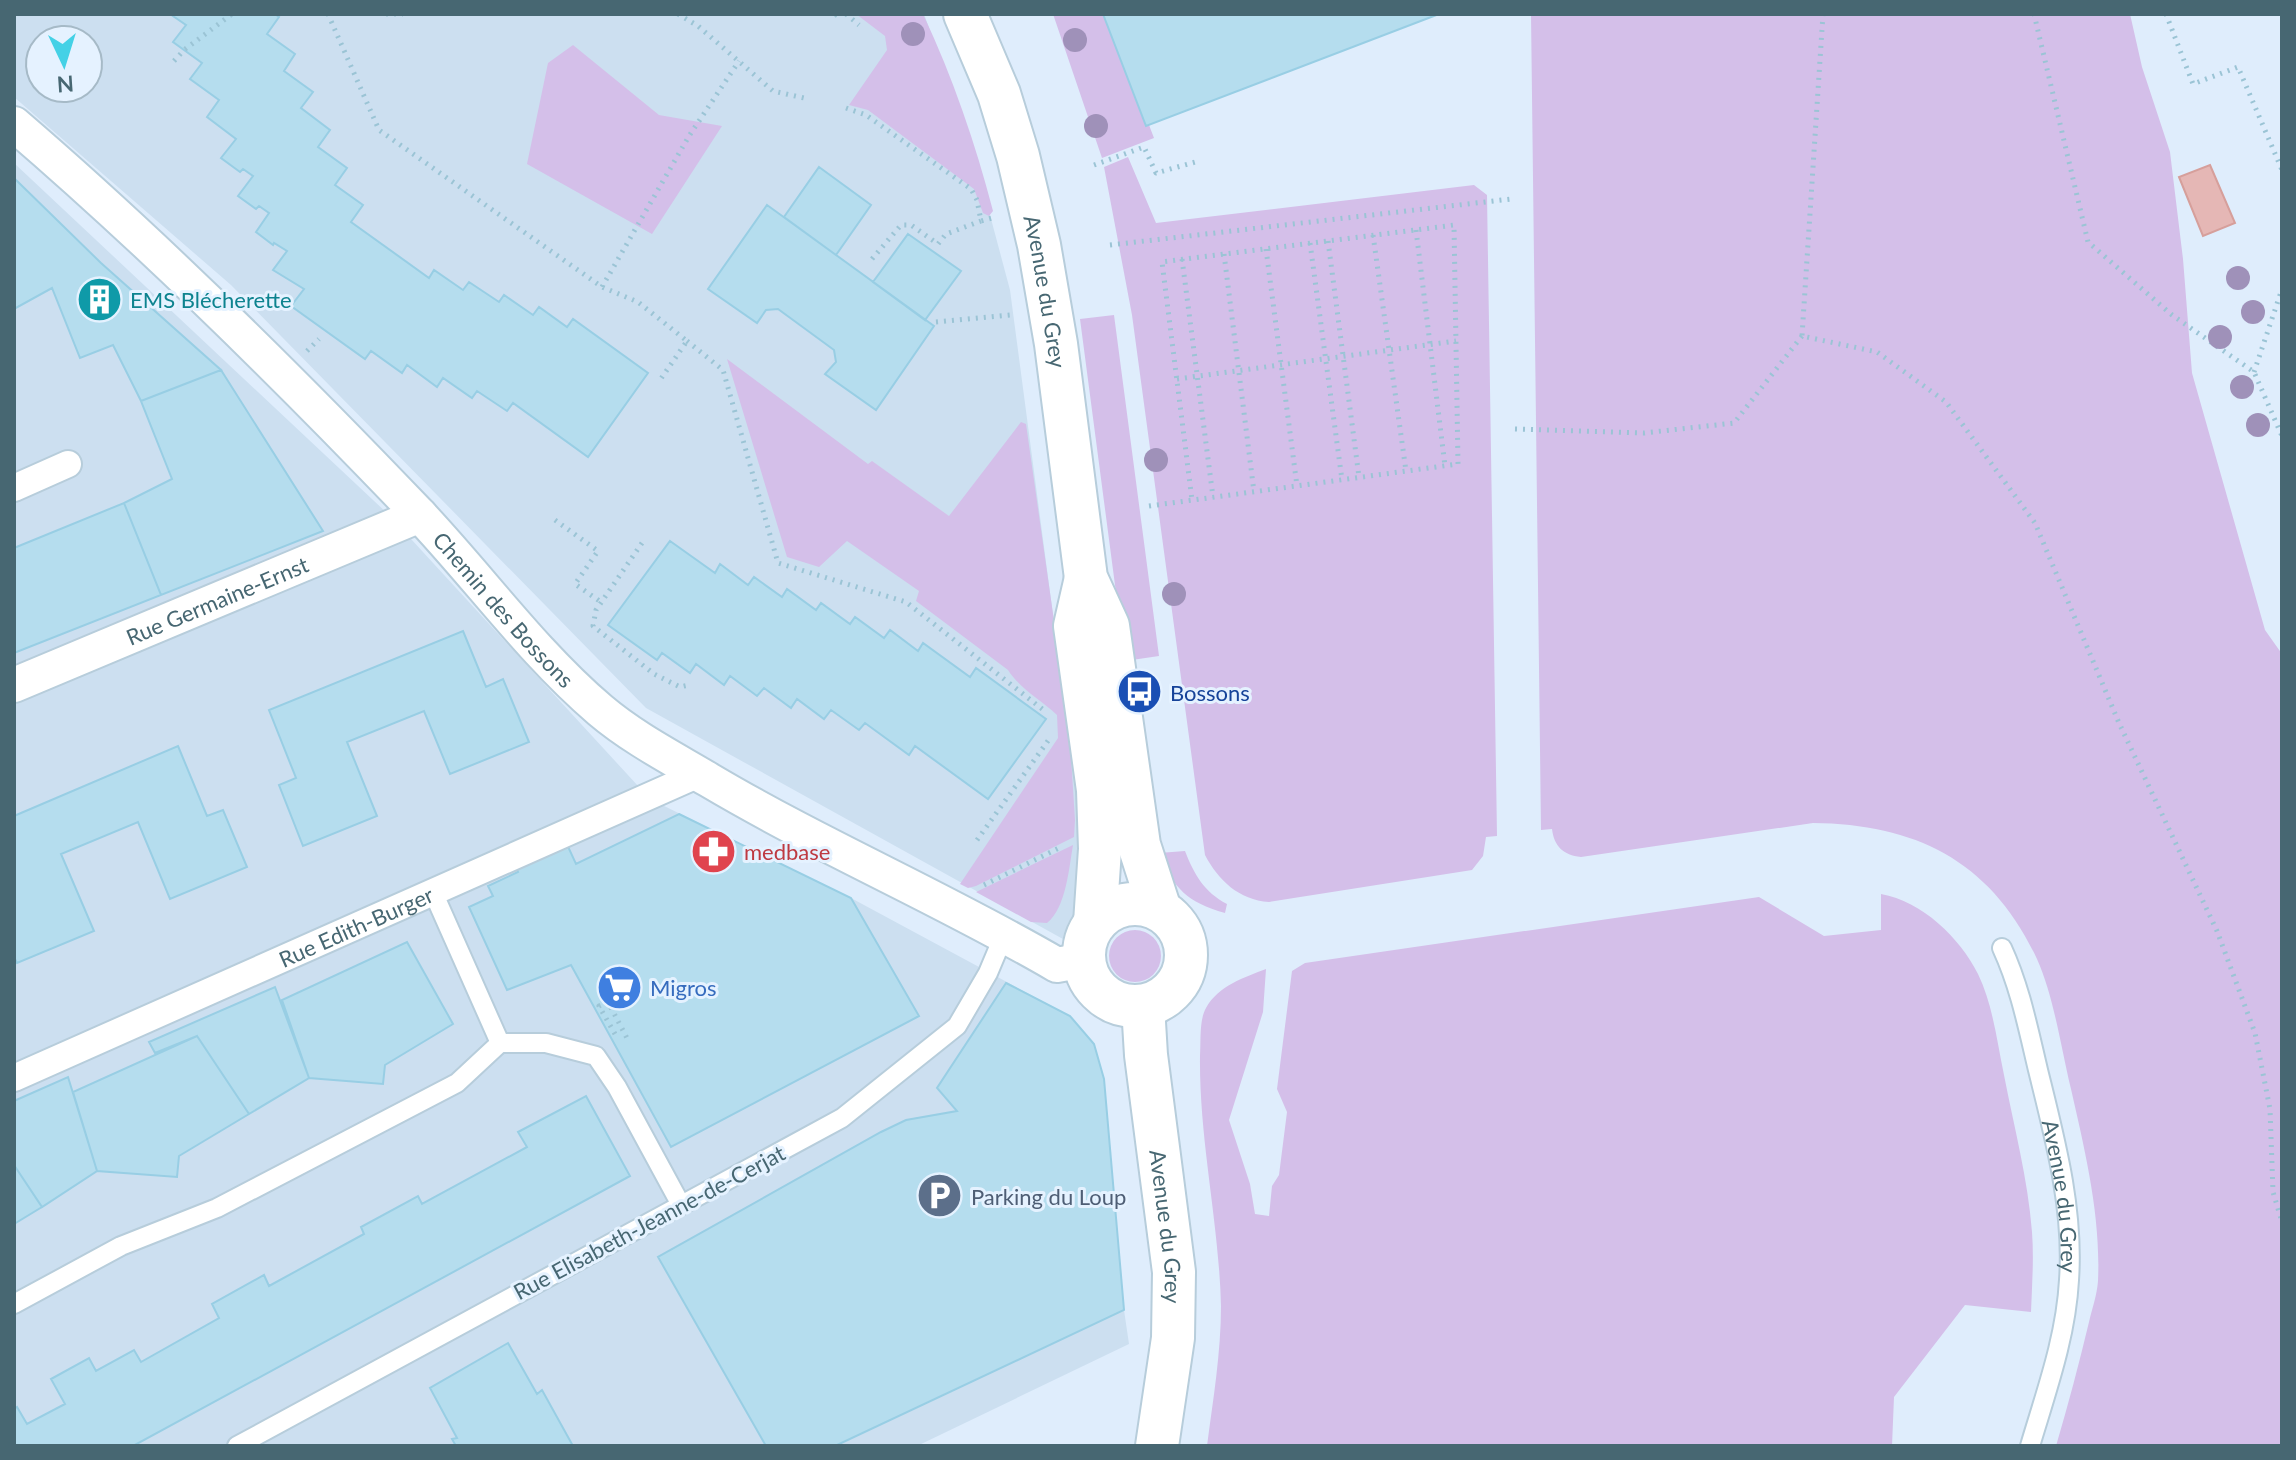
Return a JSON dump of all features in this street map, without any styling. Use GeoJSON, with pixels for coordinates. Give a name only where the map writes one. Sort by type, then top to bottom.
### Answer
{"type":"FeatureCollection","features":[{"type":"Feature","properties":{"kind":"street","name":"Avenue du Grey"},"geometry":{"type":"LineString","coordinates":[[965,14],[999,94],[1018,156],[1039,245],[1058,360],[1086,578],[1108,626],[1139,845],[1160,910]]}},
{"type":"Feature","properties":{"kind":"street","name":"Chemin des Bossons"},"geometry":{"type":"LineString","coordinates":[[14,124],[84,184],[222,312],[420,515],[529,640],[601,711],[653,747],[761,810],[1057,965],[1090,942]]}},
{"type":"Feature","properties":{"kind":"street"},"geometry":{"type":"LineString","coordinates":[[14,488],[68,464]]}},
{"type":"Feature","properties":{"kind":"street","name":"Rue Germaine-Ernst"},"geometry":{"type":"LineString","coordinates":[[14,685],[420,515]]}},
{"type":"Feature","properties":{"kind":"street","name":"Avenue du Grey"},"geometry":{"type":"LineString","coordinates":[[1086,578],[1075,626],[1098,790],[1100,849],[1090,942]]}},
{"type":"Feature","properties":{"kind":"street","name":"Rue Edith-Burger"},"geometry":{"type":"LineString","coordinates":[[14,1078],[699,774]]}},
{"type":"Feature","properties":{"kind":"street"},"geometry":{"type":"LineString","coordinates":[[1135,904],[1160,910],[1173,920],[1182,933],[1186,964],[1180,980],[1171,992],[1157,1002],[1143,1006],[1128,1006],[1104,996],[1094,986],[1090,942],[1106,913],[1120,906],[1135,904]]}},
{"type":"Feature","properties":{"kind":"street","name":"Avenue du Grey"},"geometry":{"type":"LineString","coordinates":[[1143,1006],[1146,1055],[1174,1272],[1173,1338],[1157,1446]]}},
{"type":"Feature","properties":{"kind":"lane"},"geometry":{"type":"LineString","coordinates":[[433,892],[500,1043]]}},
{"type":"Feature","properties":{"kind":"lane","name":"Rue Elisabeth-Jeanne-de-Cerjat"},"geometry":{"type":"LineString","coordinates":[[237,1446],[842,1118],[957,1026],[988,973],[1004,935]]}},
{"type":"Feature","properties":{"kind":"lane","name":"Avenue du Grey"},"geometry":{"type":"LineString","coordinates":[[2002,948],[2015,977],[2056,1146],[2070,1242],[2063,1333],[2030,1446]]}},
{"type":"Feature","properties":{"kind":"lane"},"geometry":{"type":"LineString","coordinates":[[14,1304],[121,1246],[217,1208],[457,1083],[500,1043],[546,1043],[596,1056],[617,1087],[681,1205]]}},
{"type":"Feature","properties":{"kind":"path"},"geometry":{"type":"LineString","coordinates":[[174,61],[232,14]]}},
{"type":"Feature","properties":{"kind":"path"},"geometry":{"type":"LineString","coordinates":[[328,14],[379,130],[602,287],[638,302],[723,370],[778,563],[906,602],[1051,716]]}},
{"type":"Feature","properties":{"kind":"path"},"geometry":{"type":"LineString","coordinates":[[386,14],[403,14]]}},
{"type":"Feature","properties":{"kind":"path"},"geometry":{"type":"LineString","coordinates":[[678,14],[698,26],[773,91],[804,98]]}},
{"type":"Feature","properties":{"kind":"path"},"geometry":{"type":"LineString","coordinates":[[846,14],[859,25]]}},
{"type":"Feature","properties":{"kind":"path"},"geometry":{"type":"LineString","coordinates":[[1515,429],[1644,433],[1734,423],[1802,336],[1823,14]]}},
{"type":"Feature","properties":{"kind":"path"},"geometry":{"type":"LineString","coordinates":[[2034,14],[2088,242],[2172,315],[2254,372],[2282,436]]}},
{"type":"Feature","properties":{"kind":"path"},"geometry":{"type":"LineString","coordinates":[[2166,14],[2193,84],[2238,67],[2282,170]]}},
{"type":"Feature","properties":{"kind":"path"},"geometry":{"type":"LineString","coordinates":[[602,287],[689,136],[739,61]]}},
{"type":"Feature","properties":{"kind":"path"},"geometry":{"type":"LineString","coordinates":[[846,108],[866,115],[971,189],[977,200],[981,221]]}},
{"type":"Feature","properties":{"kind":"path"},"geometry":{"type":"LineString","coordinates":[[1094,165],[1144,147],[1156,173],[1199,161]]}},
{"type":"Feature","properties":{"kind":"path"},"geometry":{"type":"LineString","coordinates":[[1110,245],[1511,199]]}},
{"type":"Feature","properties":{"kind":"path"},"geometry":{"type":"LineString","coordinates":[[872,259],[901,225],[911,225],[938,244],[946,234],[999,216]]}},
{"type":"Feature","properties":{"kind":"path"},"geometry":{"type":"LineString","coordinates":[[1149,506],[1458,464],[1454,225],[1162,262],[1192,500]]}},
{"type":"Feature","properties":{"kind":"path"},"geometry":{"type":"LineString","coordinates":[[1416,230],[1445,466]]}},
{"type":"Feature","properties":{"kind":"path"},"geometry":{"type":"LineString","coordinates":[[1373,235],[1406,471]]}},
{"type":"Feature","properties":{"kind":"path"},"geometry":{"type":"LineString","coordinates":[[1328,241],[1359,477]]}},
{"type":"Feature","properties":{"kind":"path"},"geometry":{"type":"LineString","coordinates":[[1310,243],[1342,480]]}},
{"type":"Feature","properties":{"kind":"path"},"geometry":{"type":"LineString","coordinates":[[1266,249],[1297,486]]}},
{"type":"Feature","properties":{"kind":"path"},"geometry":{"type":"LineString","coordinates":[[1224,254],[1254,492]]}},
{"type":"Feature","properties":{"kind":"path"},"geometry":{"type":"LineString","coordinates":[[1182,259],[1213,497]]}},
{"type":"Feature","properties":{"kind":"path"},"geometry":{"type":"LineString","coordinates":[[2254,372],[2282,289]]}},
{"type":"Feature","properties":{"kind":"path"},"geometry":{"type":"LineString","coordinates":[[936,322],[1017,314]]}},
{"type":"Feature","properties":{"kind":"path"},"geometry":{"type":"LineString","coordinates":[[1802,336],[1877,352],[1946,402],[2035,523],[2119,723],[2217,931],[2255,1033],[2270,1109],[2273,1192],[2282,1222]]}},
{"type":"Feature","properties":{"kind":"path"},"geometry":{"type":"LineString","coordinates":[[660,380],[687,341]]}},
{"type":"Feature","properties":{"kind":"path"},"geometry":{"type":"LineString","coordinates":[[1177,379],[1456,341]]}},
{"type":"Feature","properties":{"kind":"path"},"geometry":{"type":"LineString","coordinates":[[555,520],[598,551],[575,584],[601,602]]}},
{"type":"Feature","properties":{"kind":"path"},"geometry":{"type":"LineString","coordinates":[[642,543],[601,602],[593,626],[654,674],[680,687],[689,685]]}},
{"type":"Feature","properties":{"kind":"path"},"geometry":{"type":"LineString","coordinates":[[977,840],[1053,733]]}},
{"type":"Feature","properties":{"kind":"path"},"geometry":{"type":"LineString","coordinates":[[983,886],[1066,844]]}},
{"type":"Feature","properties":{"kind":"path"},"geometry":{"type":"LineString","coordinates":[[615,1035],[599,1006],[608,1002],[628,1040]]}},
{"type":"Feature","properties":{"kind":"shaded area"},"geometry":{"type":"Polygon","coordinates":[[[14,14],[924,14],[970,140],[1010,290],[1094,925],[1072,944],[646,708],[231,285],[14,97],[14,14]]]}},
{"type":"Feature","properties":{"kind":"shaded area"},"geometry":{"type":"Polygon","coordinates":[[[856,14],[923,14],[971,135],[993,211],[989,216],[983,213],[974,189],[868,110],[849,105],[887,50],[885,36],[856,14]]]}},
{"type":"Feature","properties":{"kind":"shaded area"},"geometry":{"type":"Polygon","coordinates":[[[1053,14],[1103,14],[1146,126],[1149,125],[1154,138],[1102,158],[1053,14]]]}},
{"type":"Feature","properties":{"kind":"shaded area"},"geometry":{"type":"Polygon","coordinates":[[[1531,14],[2130,14],[2142,67],[2170,152],[2192,373],[2265,630],[2282,654],[2282,1446],[2056,1446],[2097,1286],[2097,1232],[2091,1184],[2057,1023],[2043,974],[2019,925],[1998,897],[1974,874],[1947,855],[1918,841],[1851,825],[1813,823],[1581,857],[1560,849],[1552,829],[1541,830],[1531,14]]]}},
{"type":"Feature","properties":{"kind":"shaded area"},"geometry":{"type":"Polygon","coordinates":[[[573,45],[659,115],[722,126],[652,234],[527,164],[548,63],[573,45]]]}},
{"type":"Feature","properties":{"kind":"shaded area"},"geometry":{"type":"Polygon","coordinates":[[[1128,157],[1156,223],[1474,185],[1487,195],[1497,836],[1486,837],[1483,856],[1472,870],[1269,902],[1239,893],[1216,873],[1205,855],[1132,315],[1104,167],[1128,157]]]}},
{"type":"Feature","properties":{"kind":"shaded area"},"geometry":{"type":"Polygon","coordinates":[[[14,163],[389,515],[650,799],[851,898],[1070,1016],[1094,1044],[1104,1079],[1129,1344],[917,1446],[14,1446],[14,163]]]}},
{"type":"Feature","properties":{"kind":"shaded area"},"geometry":{"type":"Polygon","coordinates":[[[2210,165],[2235,223],[2203,236],[2179,177],[2210,165]]]}},
{"type":"Feature","properties":{"kind":"shaded area"},"geometry":{"type":"Polygon","coordinates":[[[1114,315],[1159,656],[1125,661],[1080,319],[1114,315]]]}},
{"type":"Feature","properties":{"kind":"shaded area"},"geometry":{"type":"Polygon","coordinates":[[[727,359],[868,464],[872,461],[949,516],[1021,422],[1026,424],[1069,726],[1074,837],[976,886],[968,888],[960,884],[1058,738],[1057,715],[1025,689],[1008,670],[916,601],[919,591],[847,541],[819,567],[787,557],[727,359]]]}},
{"type":"Feature","properties":{"kind":"shaded area"},"geometry":{"type":"Polygon","coordinates":[[[1073,845],[1063,898],[1047,923],[1031,922],[976,892],[1073,845]]]}},
{"type":"Feature","properties":{"kind":"shaded area"},"geometry":{"type":"Polygon","coordinates":[[[1185,851],[1201,882],[1227,904],[1225,913],[1191,899],[1170,876],[1159,853],[1185,851]]]}},
{"type":"Feature","properties":{"kind":"shaded area"},"geometry":{"type":"Polygon","coordinates":[[[1881,894],[1911,904],[1938,923],[1961,947],[1978,974],[1994,1024],[2024,1173],[2033,1252],[2031,1312],[1965,1305],[1894,1397],[1892,1446],[1207,1446],[1221,1306],[1200,1056],[1204,1013],[1217,994],[1233,983],[1266,969],[1263,1012],[1229,1120],[1250,1184],[1255,1214],[1269,1216],[1272,1186],[1279,1175],[1287,1112],[1277,1089],[1292,971],[1305,963],[1759,897],[1824,936],[1881,930],[1881,894]]]}},
{"type":"Feature","properties":{"kind":"shaded area"},"geometry":{"type":"Polygon","coordinates":[[[1135,930],[1153,938],[1161,956],[1153,974],[1135,982],[1117,974],[1109,956],[1117,938],[1135,930]]]}},
{"type":"Feature","properties":{"kind":"building"},"geometry":{"type":"Polygon","coordinates":[[[170,14],[275,14],[279,17],[267,34],[295,54],[284,71],[313,92],[301,108],[330,130],[318,147],[347,168],[335,185],[363,205],[351,222],[429,278],[434,270],[463,290],[469,282],[499,302],[504,295],[533,315],[539,307],[567,327],[573,319],[648,373],[588,457],[513,403],[507,411],[477,391],[472,398],[443,378],[437,387],[407,365],[402,373],[371,351],[365,359],[291,306],[304,289],[273,270],[287,251],[256,232],[269,213],[259,206],[256,209],[238,196],[253,176],[243,169],[240,172],[221,158],[236,139],[207,117],[219,100],[190,79],[202,63],[173,42],[186,25],[170,14]]]}},
{"type":"Feature","properties":{"kind":"building"},"geometry":{"type":"Polygon","coordinates":[[[1103,14],[1439,14],[1146,126],[1103,14]]]}},
{"type":"Feature","properties":{"kind":"building"},"geometry":{"type":"Polygon","coordinates":[[[819,167],[871,205],[836,255],[784,217],[819,167]]]}},
{"type":"Feature","properties":{"kind":"building","name":"EMS Blécherette"},"geometry":{"type":"Polygon","coordinates":[[[14,178],[101,263],[221,370],[141,401],[113,345],[80,358],[52,288],[14,309],[14,178]]]}},
{"type":"Feature","properties":{"kind":"building"},"geometry":{"type":"Polygon","coordinates":[[[767,205],[934,326],[876,410],[825,374],[836,362],[834,350],[778,309],[766,310],[757,323],[708,289],[767,205]]]}},
{"type":"Feature","properties":{"kind":"building"},"geometry":{"type":"Polygon","coordinates":[[[908,234],[961,271],[925,320],[873,282],[908,234]]]}},
{"type":"Feature","properties":{"kind":"building"},"geometry":{"type":"Polygon","coordinates":[[[221,370],[323,531],[161,595],[124,503],[172,479],[141,401],[221,370]]]}},
{"type":"Feature","properties":{"kind":"building"},"geometry":{"type":"Polygon","coordinates":[[[124,503],[161,595],[14,653],[14,548],[124,503]]]}},
{"type":"Feature","properties":{"kind":"building"},"geometry":{"type":"Polygon","coordinates":[[[670,541],[715,573],[720,564],[748,585],[754,577],[782,597],[787,589],[816,610],[821,603],[850,624],[855,617],[884,638],[890,630],[918,651],[923,643],[970,677],[976,668],[1046,719],[988,799],[915,746],[909,755],[865,723],[859,730],[831,710],[824,719],[797,699],[791,708],[764,688],[757,696],[730,676],[724,685],[696,664],[690,673],[662,653],[657,660],[608,625],[670,541]]]}},
{"type":"Feature","properties":{"kind":"building"},"geometry":{"type":"Polygon","coordinates":[[[463,631],[486,687],[503,679],[529,742],[450,774],[424,711],[347,742],[377,816],[303,846],[279,785],[296,778],[269,710],[463,631]]]}},
{"type":"Feature","properties":{"kind":"building"},"geometry":{"type":"Polygon","coordinates":[[[1142,671],[1147,709],[1136,710],[1132,672],[1142,671]]]}},
{"type":"Feature","properties":{"kind":"building"},"geometry":{"type":"Polygon","coordinates":[[[178,746],[207,816],[223,810],[247,867],[170,899],[138,822],[61,854],[94,931],[17,963],[14,957],[14,816],[178,746]]]}},
{"type":"Feature","properties":{"kind":"building"},"geometry":{"type":"Polygon","coordinates":[[[679,814],[851,898],[919,1016],[671,1147],[571,965],[507,990],[469,907],[493,896],[488,886],[518,872],[515,864],[565,840],[576,864],[679,814]]]}},
{"type":"Feature","properties":{"kind":"building"},"geometry":{"type":"Polygon","coordinates":[[[407,942],[453,1024],[385,1065],[383,1084],[309,1078],[282,1000],[407,942]]]}},
{"type":"Feature","properties":{"kind":"building","name":"Parking du Loup"},"geometry":{"type":"Polygon","coordinates":[[[1006,983],[1070,1016],[1094,1044],[1104,1079],[1124,1310],[835,1446],[766,1446],[658,1257],[881,1132],[906,1120],[957,1111],[937,1088],[1006,983]]]}},
{"type":"Feature","properties":{"kind":"building"},"geometry":{"type":"Polygon","coordinates":[[[275,987],[309,1078],[249,1114],[197,1036],[155,1053],[149,1042],[275,987]]]}},
{"type":"Feature","properties":{"kind":"building"},"geometry":{"type":"Polygon","coordinates":[[[197,1036],[249,1114],[179,1156],[177,1177],[97,1171],[73,1092],[197,1036]]]}},
{"type":"Feature","properties":{"kind":"building"},"geometry":{"type":"Polygon","coordinates":[[[68,1077],[97,1171],[42,1207],[14,1165],[14,1101],[68,1077]]]}},
{"type":"Feature","properties":{"kind":"building"},"geometry":{"type":"Polygon","coordinates":[[[586,1096],[630,1176],[133,1446],[14,1446],[14,1409],[17,1407],[27,1424],[65,1404],[51,1379],[89,1358],[96,1371],[134,1350],[141,1362],[219,1318],[212,1304],[264,1275],[269,1286],[364,1234],[361,1227],[418,1196],[422,1204],[527,1147],[518,1132],[586,1096]]]}},
{"type":"Feature","properties":{"kind":"building"},"geometry":{"type":"Polygon","coordinates":[[[14,1165],[42,1207],[14,1224],[14,1165]]]}},
{"type":"Feature","properties":{"kind":"building"},"geometry":{"type":"Polygon","coordinates":[[[508,1343],[537,1394],[542,1390],[573,1446],[456,1446],[452,1439],[457,1438],[430,1388],[508,1343]]]}},
{"type":"Feature","properties":{"kind":"place","name":"EMS Blécherette"},"geometry":{"type":"Point","coordinates":[99,299]}},
{"type":"Feature","properties":{"kind":"place","name":"Bossons"},"geometry":{"type":"Point","coordinates":[1139,692]}},
{"type":"Feature","properties":{"kind":"place","name":"medbase"},"geometry":{"type":"Point","coordinates":[713,851]}},
{"type":"Feature","properties":{"kind":"place","name":"Migros"},"geometry":{"type":"Point","coordinates":[619,987]}},
{"type":"Feature","properties":{"kind":"place","name":"Parking du Loup"},"geometry":{"type":"Point","coordinates":[940,1196]}}]}
